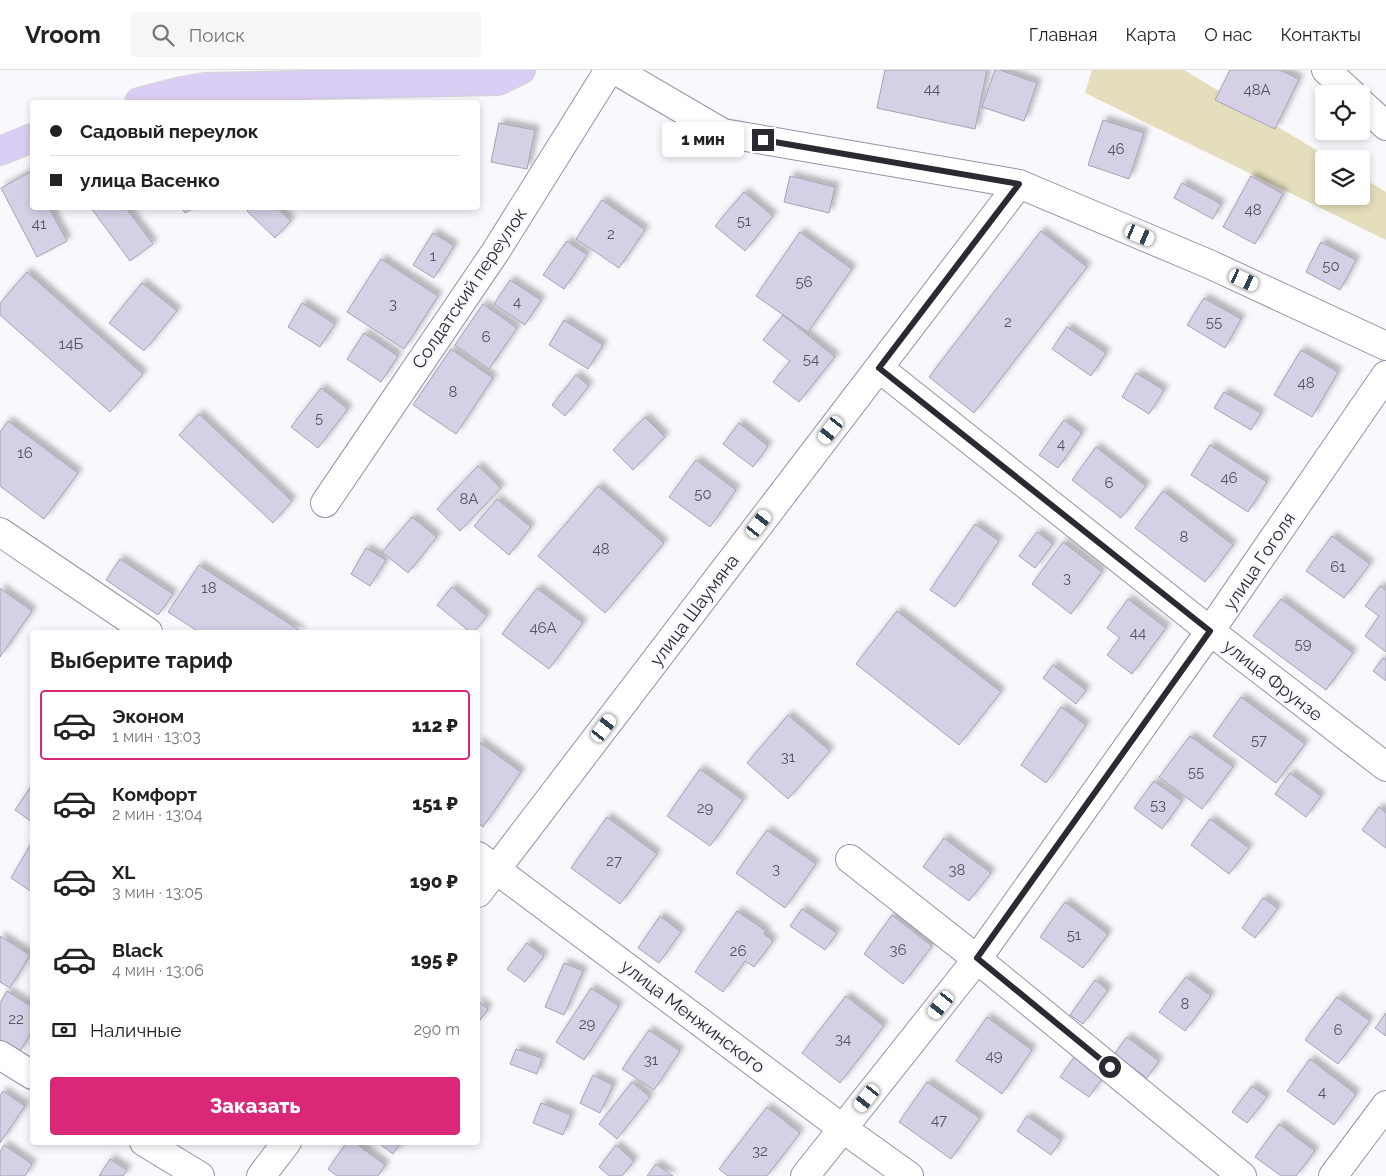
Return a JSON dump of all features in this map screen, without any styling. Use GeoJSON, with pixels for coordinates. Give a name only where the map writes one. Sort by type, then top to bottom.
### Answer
{"type":"FeatureCollection","features":[{"type":"Feature","properties":{"kind":"main road"},"geometry":{"type":"LineString","coordinates":[[147,100],[177,92],[202,79],[498,81],[521,70]]}},
{"type":"Feature","properties":{"kind":"main road"},"geometry":{"type":"LineString","coordinates":[[0,151],[30,139]]}},
{"type":"Feature","properties":{"kind":"street","name":"Солдатский переулок"},"geometry":{"type":"LineString","coordinates":[[325,503],[496,251],[609,70]]}},
{"type":"Feature","properties":{"kind":"street"},"geometry":{"type":"LineString","coordinates":[[615,70],[723,133],[1019,184],[1209,264],[1386,346]]}},
{"type":"Feature","properties":{"kind":"street"},"geometry":{"type":"LineString","coordinates":[[1326,70],[1342,85]]}},
{"type":"Feature","properties":{"kind":"street"},"geometry":{"type":"LineString","coordinates":[[1370,111],[1386,126]]}},
{"type":"Feature","properties":{"kind":"street","name":"улица Шаумяна"},"geometry":{"type":"LineString","coordinates":[[480,886],[487,862],[879,368],[1019,184]]}},
{"type":"Feature","properties":{"kind":"street","name":"улица Фрунзе"},"geometry":{"type":"LineString","coordinates":[[879,368],[1210,631],[1386,767]]}},
{"type":"Feature","properties":{"kind":"street","name":"улица Гоголя"},"geometry":{"type":"LineString","coordinates":[[805,1176],[977,958],[1210,631],[1386,375]]}},
{"type":"Feature","properties":{"kind":"street"},"geometry":{"type":"LineString","coordinates":[[0,532],[145,630]]}},
{"type":"Feature","properties":{"kind":"street"},"geometry":{"type":"LineString","coordinates":[[850,859],[977,958],[1242,1176]]}},
{"type":"Feature","properties":{"kind":"street","name":"улица Менжинского"},"geometry":{"type":"LineString","coordinates":[[487,862],[909,1176]]}},
{"type":"Feature","properties":{"kind":"street"},"geometry":{"type":"LineString","coordinates":[[0,1055],[30,1073]]}},
{"type":"Feature","properties":{"kind":"street"},"geometry":{"type":"LineString","coordinates":[[1333,1176],[1386,1105]]}},
{"type":"Feature","properties":{"kind":"street"},"geometry":{"type":"LineString","coordinates":[[149,1145],[200,1176]]}},
{"type":"Feature","properties":{"kind":"street"},"geometry":{"type":"LineString","coordinates":[[261,1176],[285,1145]]}},
{"type":"Feature","properties":{"kind":"shaded area"},"geometry":{"type":"Polygon","coordinates":[[[1092,70],[1184,70],[1316,150],[1315,205],[1370,205],[1370,182],[1386,192],[1386,240],[1085,93],[1092,70]]]}},
{"type":"Feature","properties":{"kind":"building"},"geometry":{"type":"Polygon","coordinates":[[[885,70],[987,70],[975,129],[877,108],[885,70]]]}},
{"type":"Feature","properties":{"kind":"building"},"geometry":{"type":"Polygon","coordinates":[[[995,70],[1037,83],[1024,121],[982,107],[995,70]]]}},
{"type":"Feature","properties":{"kind":"building"},"geometry":{"type":"Polygon","coordinates":[[[1230,70],[1280,70],[1299,79],[1275,129],[1215,100],[1230,70]]]}},
{"type":"Feature","properties":{"kind":"building"},"geometry":{"type":"Polygon","coordinates":[[[1103,120],[1144,133],[1129,179],[1088,165],[1103,120]]]}},
{"type":"Feature","properties":{"kind":"building"},"geometry":{"type":"Polygon","coordinates":[[[499,123],[535,130],[527,169],[491,162],[499,123]]]}},
{"type":"Feature","properties":{"kind":"building"},"geometry":{"type":"Polygon","coordinates":[[[30,172],[30,210],[50,210],[67,241],[37,257],[1,188],[30,172]]]}},
{"type":"Feature","properties":{"kind":"building"},"geometry":{"type":"Polygon","coordinates":[[[790,176],[835,187],[829,213],[784,202],[790,176]]]}},
{"type":"Feature","properties":{"kind":"building"},"geometry":{"type":"Polygon","coordinates":[[[1251,176],[1283,194],[1255,244],[1223,227],[1251,176]]]}},
{"type":"Feature","properties":{"kind":"building"},"geometry":{"type":"Polygon","coordinates":[[[1182,183],[1221,204],[1213,219],[1174,198],[1182,183]]]}},
{"type":"Feature","properties":{"kind":"building"},"geometry":{"type":"Polygon","coordinates":[[[744,192],[773,216],[745,251],[715,226],[744,192]]]}},
{"type":"Feature","properties":{"kind":"building"},"geometry":{"type":"Polygon","coordinates":[[[602,200],[645,230],[619,268],[576,239],[602,200]]]}},
{"type":"Feature","properties":{"kind":"building"},"geometry":{"type":"Polygon","coordinates":[[[92,210],[128,210],[153,244],[130,261],[92,210]]]}},
{"type":"Feature","properties":{"kind":"building"},"geometry":{"type":"Polygon","coordinates":[[[279,210],[291,221],[275,238],[247,211],[279,210]]]}},
{"type":"Feature","properties":{"kind":"building"},"geometry":{"type":"Polygon","coordinates":[[[1041,231],[1087,267],[974,413],[929,377],[1041,231]]]}},
{"type":"Feature","properties":{"kind":"building"},"geometry":{"type":"Polygon","coordinates":[[[800,232],[852,269],[808,332],[756,296],[800,232]]]}},
{"type":"Feature","properties":{"kind":"building"},"geometry":{"type":"Polygon","coordinates":[[[433,233],[454,246],[434,278],[413,265],[433,233]]]}},
{"type":"Feature","properties":{"kind":"building"},"geometry":{"type":"Polygon","coordinates":[[[567,241],[587,255],[564,289],[543,275],[567,241]]]}},
{"type":"Feature","properties":{"kind":"building"},"geometry":{"type":"Polygon","coordinates":[[[1321,242],[1356,260],[1340,290],[1306,272],[1321,242]]]}},
{"type":"Feature","properties":{"kind":"building"},"geometry":{"type":"Polygon","coordinates":[[[381,259],[438,296],[404,349],[347,312],[381,259]]]}},
{"type":"Feature","properties":{"kind":"building"},"geometry":{"type":"Polygon","coordinates":[[[27,272],[143,374],[110,412],[0,315],[0,303],[27,272]]]}},
{"type":"Feature","properties":{"kind":"building"},"geometry":{"type":"Polygon","coordinates":[[[510,280],[541,300],[525,325],[494,304],[510,280]]]}},
{"type":"Feature","properties":{"kind":"building"},"geometry":{"type":"Polygon","coordinates":[[[142,283],[177,311],[144,351],[109,323],[142,283]]]}},
{"type":"Feature","properties":{"kind":"building"},"geometry":{"type":"Polygon","coordinates":[[[1204,298],[1241,319],[1225,348],[1187,325],[1204,298]]]}},
{"type":"Feature","properties":{"kind":"building"},"geometry":{"type":"Polygon","coordinates":[[[302,303],[335,324],[320,347],[288,327],[302,303]]]}},
{"type":"Feature","properties":{"kind":"building"},"geometry":{"type":"Polygon","coordinates":[[[483,304],[517,328],[489,369],[455,345],[483,304]]]}},
{"type":"Feature","properties":{"kind":"building"},"geometry":{"type":"Polygon","coordinates":[[[783,315],[835,357],[799,402],[773,382],[790,361],[763,340],[783,315]]]}},
{"type":"Feature","properties":{"kind":"building"},"geometry":{"type":"Polygon","coordinates":[[[564,320],[603,345],[588,369],[549,345],[564,320]]]}},
{"type":"Feature","properties":{"kind":"building"},"geometry":{"type":"Polygon","coordinates":[[[1067,327],[1106,353],[1091,376],[1052,349],[1067,327]]]}},
{"type":"Feature","properties":{"kind":"building"},"geometry":{"type":"Polygon","coordinates":[[[364,333],[398,356],[381,382],[347,359],[364,333]]]}},
{"type":"Feature","properties":{"kind":"building"},"geometry":{"type":"Polygon","coordinates":[[[451,349],[493,378],[456,434],[413,405],[451,349]]]}},
{"type":"Feature","properties":{"kind":"building"},"geometry":{"type":"Polygon","coordinates":[[[1301,350],[1338,372],[1312,417],[1274,395],[1301,350]]]}},
{"type":"Feature","properties":{"kind":"building"},"geometry":{"type":"Polygon","coordinates":[[[1136,373],[1164,390],[1149,414],[1122,397],[1136,373]]]}},
{"type":"Feature","properties":{"kind":"building"},"geometry":{"type":"Polygon","coordinates":[[[576,375],[589,386],[565,416],[552,405],[576,375]]]}},
{"type":"Feature","properties":{"kind":"building"},"geometry":{"type":"Polygon","coordinates":[[[321,388],[348,409],[318,448],[291,427],[321,388]]]}},
{"type":"Feature","properties":{"kind":"building"},"geometry":{"type":"Polygon","coordinates":[[[1224,392],[1261,413],[1251,430],[1214,408],[1224,392]]]}},
{"type":"Feature","properties":{"kind":"building"},"geometry":{"type":"Polygon","coordinates":[[[199,414],[292,501],[273,523],[179,435],[199,414]]]}},
{"type":"Feature","properties":{"kind":"building"},"geometry":{"type":"Polygon","coordinates":[[[645,417],[665,437],[633,470],[613,450],[645,417]]]}},
{"type":"Feature","properties":{"kind":"building"},"geometry":{"type":"Polygon","coordinates":[[[1064,420],[1082,433],[1058,468],[1039,455],[1064,420]]]}},
{"type":"Feature","properties":{"kind":"building"},"geometry":{"type":"Polygon","coordinates":[[[8,421],[78,473],[44,519],[0,486],[0,432],[8,421]]]}},
{"type":"Feature","properties":{"kind":"building"},"geometry":{"type":"Polygon","coordinates":[[[739,423],[768,446],[753,467],[723,444],[739,423]]]}},
{"type":"Feature","properties":{"kind":"building"},"geometry":{"type":"Polygon","coordinates":[[[1210,445],[1267,482],[1248,512],[1191,475],[1210,445]]]}},
{"type":"Feature","properties":{"kind":"building"},"geometry":{"type":"Polygon","coordinates":[[[1096,447],[1146,486],[1121,518],[1072,480],[1096,447]]]}},
{"type":"Feature","properties":{"kind":"building"},"geometry":{"type":"Polygon","coordinates":[[[696,460],[736,490],[710,527],[669,497],[696,460]]]}},
{"type":"Feature","properties":{"kind":"building"},"geometry":{"type":"Polygon","coordinates":[[[478,466],[501,488],[460,531],[437,509],[478,466]]]}},
{"type":"Feature","properties":{"kind":"building"},"geometry":{"type":"Polygon","coordinates":[[[598,486],[664,543],[605,613],[538,556],[598,486]]]}},
{"type":"Feature","properties":{"kind":"building"},"geometry":{"type":"Polygon","coordinates":[[[1163,491],[1233,545],[1205,582],[1135,528],[1163,491]]]}},
{"type":"Feature","properties":{"kind":"building"},"geometry":{"type":"Polygon","coordinates":[[[497,499],[531,527],[509,555],[474,526],[497,499]]]}},
{"type":"Feature","properties":{"kind":"building"},"geometry":{"type":"Polygon","coordinates":[[[412,517],[437,537],[408,573],[382,552],[412,517]]]}},
{"type":"Feature","properties":{"kind":"building"},"geometry":{"type":"Polygon","coordinates":[[[975,524],[999,541],[955,607],[930,590],[975,524]]]}},
{"type":"Feature","properties":{"kind":"building"},"geometry":{"type":"Polygon","coordinates":[[[1037,532],[1053,544],[1035,568],[1019,556],[1037,532]]]}},
{"type":"Feature","properties":{"kind":"building"},"geometry":{"type":"Polygon","coordinates":[[[1332,536],[1370,564],[1344,598],[1306,571],[1332,536]]]}},
{"type":"Feature","properties":{"kind":"building"},"geometry":{"type":"Polygon","coordinates":[[[1063,542],[1102,572],[1071,614],[1032,584],[1063,542]]]}},
{"type":"Feature","properties":{"kind":"building"},"geometry":{"type":"Polygon","coordinates":[[[366,548],[386,560],[370,586],[351,574],[366,548]]]}},
{"type":"Feature","properties":{"kind":"building"},"geometry":{"type":"Polygon","coordinates":[[[120,559],[173,594],[158,615],[106,580],[120,559]]]}},
{"type":"Feature","properties":{"kind":"building"},"geometry":{"type":"Polygon","coordinates":[[[199,565],[299,630],[196,630],[168,612],[199,565]]]}},
{"type":"Feature","properties":{"kind":"building"},"geometry":{"type":"Polygon","coordinates":[[[1380,586],[1386,590],[1386,652],[1365,636],[1379,616],[1365,606],[1380,586]]]}},
{"type":"Feature","properties":{"kind":"building"},"geometry":{"type":"Polygon","coordinates":[[[452,587],[487,616],[476,630],[468,630],[437,605],[452,587]]]}},
{"type":"Feature","properties":{"kind":"building"},"geometry":{"type":"Polygon","coordinates":[[[0,588],[32,611],[0,657],[0,588]]]}},
{"type":"Feature","properties":{"kind":"building"},"geometry":{"type":"Polygon","coordinates":[[[537,588],[583,623],[549,669],[502,634],[537,588]]]}},
{"type":"Feature","properties":{"kind":"building"},"geometry":{"type":"Polygon","coordinates":[[[1128,599],[1166,628],[1132,674],[1107,655],[1120,638],[1107,628],[1128,599]]]}},
{"type":"Feature","properties":{"kind":"building"},"geometry":{"type":"Polygon","coordinates":[[[1281,599],[1353,653],[1326,690],[1253,636],[1281,599]]]}},
{"type":"Feature","properties":{"kind":"building"},"geometry":{"type":"Polygon","coordinates":[[[897,611],[1001,692],[959,745],[856,664],[897,611]]]}},
{"type":"Feature","properties":{"kind":"building"},"geometry":{"type":"Polygon","coordinates":[[[1383,658],[1386,660],[1386,681],[1373,671],[1383,658]]]}},
{"type":"Feature","properties":{"kind":"building"},"geometry":{"type":"Polygon","coordinates":[[[1053,665],[1086,690],[1076,704],[1043,678],[1053,665]]]}},
{"type":"Feature","properties":{"kind":"building"},"geometry":{"type":"Polygon","coordinates":[[[1241,697],[1305,744],[1276,783],[1213,736],[1241,697]]]}},
{"type":"Feature","properties":{"kind":"building"},"geometry":{"type":"Polygon","coordinates":[[[1061,707],[1086,725],[1046,783],[1021,765],[1061,707]]]}},
{"type":"Feature","properties":{"kind":"building"},"geometry":{"type":"Polygon","coordinates":[[[788,715],[830,751],[788,799],[747,763],[788,715]]]}},
{"type":"Feature","properties":{"kind":"building"},"geometry":{"type":"Polygon","coordinates":[[[1190,736],[1233,767],[1202,809],[1159,777],[1190,736]]]}},
{"type":"Feature","properties":{"kind":"building"},"geometry":{"type":"Polygon","coordinates":[[[480,742],[521,772],[483,827],[480,825],[480,742]]]}},
{"type":"Feature","properties":{"kind":"building"},"geometry":{"type":"Polygon","coordinates":[[[700,769],[743,800],[710,846],[667,816],[700,769]]]}},
{"type":"Feature","properties":{"kind":"building"},"geometry":{"type":"Polygon","coordinates":[[[1290,773],[1321,796],[1306,817],[1275,794],[1290,773]]]}},
{"type":"Feature","properties":{"kind":"building"},"geometry":{"type":"Polygon","coordinates":[[[1154,781],[1182,801],[1162,829],[1134,808],[1154,781]]]}},
{"type":"Feature","properties":{"kind":"building"},"geometry":{"type":"Polygon","coordinates":[[[30,788],[30,821],[15,810],[30,788]]]}},
{"type":"Feature","properties":{"kind":"building"},"geometry":{"type":"Polygon","coordinates":[[[1379,807],[1386,813],[1386,848],[1362,830],[1379,807]]]}},
{"type":"Feature","properties":{"kind":"building"},"geometry":{"type":"Polygon","coordinates":[[[607,817],[657,854],[620,904],[571,868],[607,817]]]}},
{"type":"Feature","properties":{"kind":"building"},"geometry":{"type":"Polygon","coordinates":[[[1210,819],[1249,848],[1229,874],[1191,845],[1210,819]]]}},
{"type":"Feature","properties":{"kind":"building"},"geometry":{"type":"Polygon","coordinates":[[[767,830],[816,864],[785,908],[736,873],[767,830]]]}},
{"type":"Feature","properties":{"kind":"building"},"geometry":{"type":"Polygon","coordinates":[[[944,838],[991,873],[969,901],[923,867],[944,838]]]}},
{"type":"Feature","properties":{"kind":"building"},"geometry":{"type":"Polygon","coordinates":[[[30,845],[30,891],[11,878],[30,845]]]}},
{"type":"Feature","properties":{"kind":"building"},"geometry":{"type":"Polygon","coordinates":[[[1263,898],[1278,908],[1255,938],[1242,928],[1263,898]]]}},
{"type":"Feature","properties":{"kind":"building"},"geometry":{"type":"Polygon","coordinates":[[[1065,902],[1108,934],[1083,968],[1040,937],[1065,902]]]}},
{"type":"Feature","properties":{"kind":"building"},"geometry":{"type":"Polygon","coordinates":[[[802,909],[837,933],[825,950],[790,926],[802,909]]]}},
{"type":"Feature","properties":{"kind":"building"},"geometry":{"type":"Polygon","coordinates":[[[737,911],[766,931],[764,934],[773,941],[754,967],[745,961],[723,992],[695,972],[737,911]]]}},
{"type":"Feature","properties":{"kind":"building"},"geometry":{"type":"Polygon","coordinates":[[[892,915],[932,946],[903,984],[864,954],[892,915]]]}},
{"type":"Feature","properties":{"kind":"building"},"geometry":{"type":"Polygon","coordinates":[[[660,916],[681,932],[659,963],[638,948],[660,916]]]}},
{"type":"Feature","properties":{"kind":"building"},"geometry":{"type":"Polygon","coordinates":[[[0,936],[30,955],[10,988],[0,982],[0,936]]]}},
{"type":"Feature","properties":{"kind":"building"},"geometry":{"type":"Polygon","coordinates":[[[527,943],[544,956],[525,982],[507,969],[527,943]]]}},
{"type":"Feature","properties":{"kind":"building"},"geometry":{"type":"Polygon","coordinates":[[[564,963],[583,971],[564,1015],[545,1007],[564,963]]]}},
{"type":"Feature","properties":{"kind":"building"},"geometry":{"type":"Polygon","coordinates":[[[1186,977],[1211,996],[1185,1031],[1159,1012],[1186,977]]]}},
{"type":"Feature","properties":{"kind":"building"},"geometry":{"type":"Polygon","coordinates":[[[1095,980],[1108,990],[1083,1024],[1070,1015],[1095,980]]]}},
{"type":"Feature","properties":{"kind":"building"},"geometry":{"type":"Polygon","coordinates":[[[591,988],[619,1006],[584,1060],[556,1042],[591,988]]]}},
{"type":"Feature","properties":{"kind":"building"},"geometry":{"type":"Polygon","coordinates":[[[7,991],[30,1006],[30,1034],[19,1053],[0,1041],[0,1003],[7,991]]]}},
{"type":"Feature","properties":{"kind":"building"},"geometry":{"type":"Polygon","coordinates":[[[846,996],[884,1026],[840,1083],[802,1053],[846,996]]]}},
{"type":"Feature","properties":{"kind":"building"},"geometry":{"type":"Polygon","coordinates":[[[1337,997],[1370,1021],[1338,1064],[1305,1040],[1337,997]]]}},
{"type":"Feature","properties":{"kind":"building"},"geometry":{"type":"Polygon","coordinates":[[[480,1003],[488,1009],[480,1020],[480,1003]]]}},
{"type":"Feature","properties":{"kind":"building"},"geometry":{"type":"Polygon","coordinates":[[[1386,1013],[1386,1036],[1375,1028],[1386,1013]]]}},
{"type":"Feature","properties":{"kind":"building"},"geometry":{"type":"Polygon","coordinates":[[[987,1017],[1032,1050],[1002,1094],[956,1061],[987,1017]]]}},
{"type":"Feature","properties":{"kind":"building"},"geometry":{"type":"Polygon","coordinates":[[[649,1030],[680,1051],[654,1090],[622,1069],[649,1030]]]}},
{"type":"Feature","properties":{"kind":"building"},"geometry":{"type":"Polygon","coordinates":[[[1127,1037],[1159,1061],[1147,1078],[1114,1054],[1127,1037]]]}},
{"type":"Feature","properties":{"kind":"building"},"geometry":{"type":"Polygon","coordinates":[[[516,1049],[542,1058],[537,1074],[510,1064],[516,1049]]]}},
{"type":"Feature","properties":{"kind":"building"},"geometry":{"type":"Polygon","coordinates":[[[1077,1053],[1106,1073],[1089,1097],[1060,1077],[1077,1053]]]}},
{"type":"Feature","properties":{"kind":"building"},"geometry":{"type":"Polygon","coordinates":[[[1310,1059],[1356,1094],[1334,1125],[1287,1091],[1310,1059]]]}},
{"type":"Feature","properties":{"kind":"building"},"geometry":{"type":"Polygon","coordinates":[[[593,1075],[613,1085],[600,1113],[580,1103],[593,1075]]]}},
{"type":"Feature","properties":{"kind":"building"},"geometry":{"type":"Polygon","coordinates":[[[632,1082],[650,1097],[617,1139],[599,1124],[632,1082]]]}},
{"type":"Feature","properties":{"kind":"building"},"geometry":{"type":"Polygon","coordinates":[[[927,1082],[980,1118],[951,1159],[899,1122],[927,1082]]]}},
{"type":"Feature","properties":{"kind":"building"},"geometry":{"type":"Polygon","coordinates":[[[1252,1086],[1267,1097],[1247,1123],[1232,1112],[1252,1086]]]}},
{"type":"Feature","properties":{"kind":"building"},"geometry":{"type":"Polygon","coordinates":[[[3,1091],[25,1106],[0,1143],[0,1096],[3,1091]]]}},
{"type":"Feature","properties":{"kind":"building"},"geometry":{"type":"Polygon","coordinates":[[[541,1103],[571,1115],[563,1135],[533,1123],[541,1103]]]}},
{"type":"Feature","properties":{"kind":"building"},"geometry":{"type":"Polygon","coordinates":[[[767,1107],[800,1133],[767,1176],[728,1176],[719,1169],[767,1107]]]}},
{"type":"Feature","properties":{"kind":"building"},"geometry":{"type":"Polygon","coordinates":[[[1027,1116],[1061,1140],[1051,1155],[1017,1131],[1027,1116]]]}},
{"type":"Feature","properties":{"kind":"building"},"geometry":{"type":"Polygon","coordinates":[[[1279,1124],[1315,1151],[1296,1176],[1281,1176],[1255,1157],[1279,1124]]]}},
{"type":"Feature","properties":{"kind":"building"},"geometry":{"type":"Polygon","coordinates":[[[4,1145],[32,1164],[25,1176],[0,1176],[0,1152],[4,1145]]]}},
{"type":"Feature","properties":{"kind":"building"},"geometry":{"type":"Polygon","coordinates":[[[345,1145],[358,1145],[385,1165],[378,1176],[337,1176],[328,1169],[345,1145]]]}},
{"type":"Feature","properties":{"kind":"building"},"geometry":{"type":"Polygon","coordinates":[[[381,1145],[399,1145],[393,1154],[381,1145]]]}},
{"type":"Feature","properties":{"kind":"building"},"geometry":{"type":"Polygon","coordinates":[[[616,1145],[634,1161],[622,1176],[609,1176],[599,1167],[616,1145]]]}},
{"type":"Feature","properties":{"kind":"building"},"geometry":{"type":"Polygon","coordinates":[[[110,1159],[127,1170],[123,1176],[99,1176],[110,1159]]]}},
{"type":"Feature","properties":{"kind":"building"},"geometry":{"type":"Polygon","coordinates":[[[656,1164],[673,1176],[647,1176],[656,1164]]]}},
{"type":"Feature","properties":{"kind":"route"},"geometry":{"type":"LineString","coordinates":[[763,140],[1019,184],[879,368],[1210,631],[977,958],[1110,1067]]}}]}
